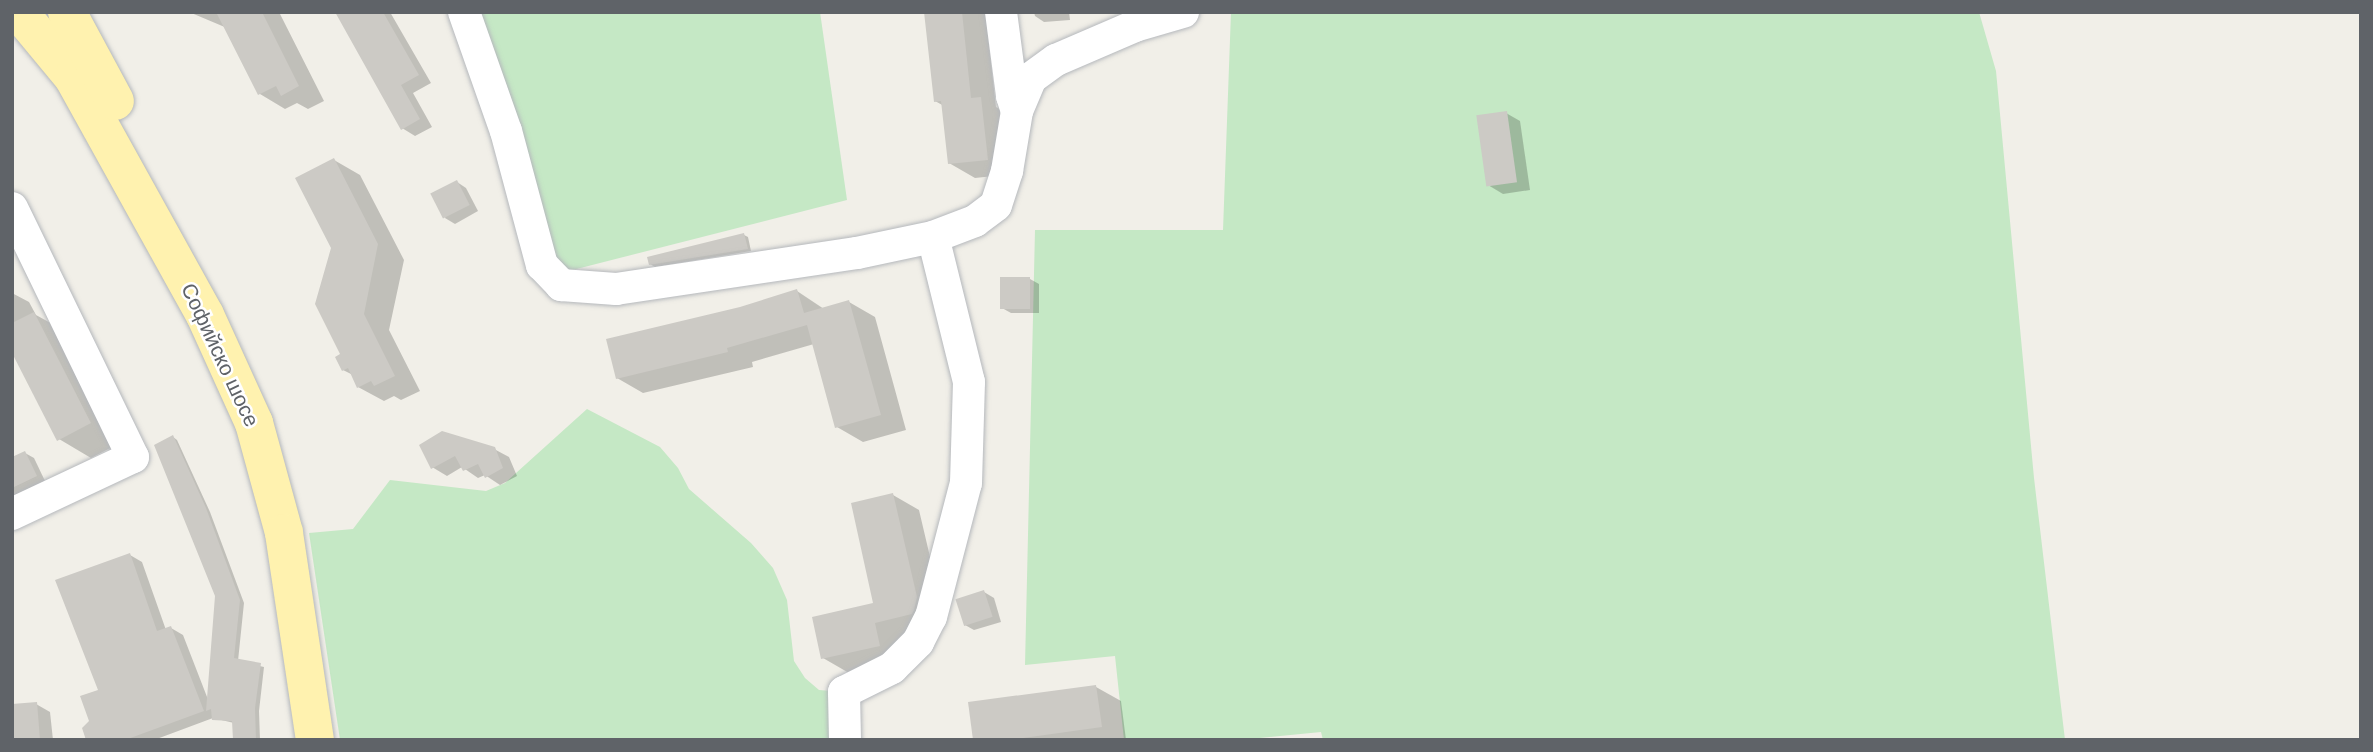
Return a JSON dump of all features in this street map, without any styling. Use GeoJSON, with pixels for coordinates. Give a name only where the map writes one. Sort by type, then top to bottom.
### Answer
{"type":"FeatureCollection","features":[{"type":"Feature","properties":{"kind":"main road","name":"Софийско шосе"},"geometry":{"type":"LineString","coordinates":[[19,12],[73,77],[205,316],[254,423],[284,533],[315,740]]}},
{"type":"Feature","properties":{"kind":"main road","name":"Софийско шосе"},"geometry":{"type":"LineString","coordinates":[[67,12],[228,307],[271,403],[294,468],[309,533],[340,740]]}},
{"type":"Feature","properties":{"kind":"street"},"geometry":{"type":"LineString","coordinates":[[39,12],[73,77]]}},
{"type":"Feature","properties":{"kind":"street"},"geometry":{"type":"LineString","coordinates":[[464,12],[506,131],[542,265],[561,285],[615,289],[857,253],[933,237],[975,221],[996,205],[1007,171],[1017,111],[1031,78],[1056,60],[1135,26],[1183,12]]}},
{"type":"Feature","properties":{"kind":"street"},"geometry":{"type":"LineString","coordinates":[[1002,12],[1012,96],[1017,111]]}},
{"type":"Feature","properties":{"kind":"street"},"geometry":{"type":"LineString","coordinates":[[12,208],[133,457],[12,514]]}},
{"type":"Feature","properties":{"kind":"street"},"geometry":{"type":"LineString","coordinates":[[845,740],[844,692],[892,668],[918,642],[932,617],[965,483],[969,382],[933,237]]}},
{"type":"Feature","properties":{"kind":"green space"},"geometry":{"type":"Polygon","coordinates":[[[464,12],[820,12],[847,200],[549,276],[464,12]]]}},
{"type":"Feature","properties":{"kind":"green space"},"geometry":{"type":"Polygon","coordinates":[[[1231,12],[1979,12],[1996,71],[2034,478],[2065,740],[1323,740],[1321,732],[1240,740],[1124,740],[1115,656],[1025,665],[1035,230],[1223,230],[1231,12]]]}},
{"type":"Feature","properties":{"kind":"green space"},"geometry":{"type":"Polygon","coordinates":[[[587,409],[660,447],[678,468],[689,489],[751,543],[773,568],[787,600],[794,661],[805,678],[819,690],[844,692],[846,740],[340,740],[309,533],[353,529],[390,480],[486,491],[505,483],[587,409]]]}},
{"type":"Feature","properties":{"kind":"building"},"geometry":{"type":"Polygon","coordinates":[[[216,12],[262,12],[299,86],[281,96],[276,86],[258,95],[216,12]]]}},
{"type":"Feature","properties":{"kind":"building"},"geometry":{"type":"Polygon","coordinates":[[[335,12],[383,12],[419,75],[401,85],[420,119],[401,130],[335,12]]]}},
{"type":"Feature","properties":{"kind":"building"},"geometry":{"type":"Polygon","coordinates":[[[924,12],[962,12],[971,98],[981,97],[988,160],[948,164],[941,101],[934,102],[924,12]]]}},
{"type":"Feature","properties":{"kind":"building"},"geometry":{"type":"Polygon","coordinates":[[[1507,111],[1517,182],[1486,187],[1476,115],[1507,111]]]}},
{"type":"Feature","properties":{"kind":"building"},"geometry":{"type":"Polygon","coordinates":[[[334,158],[378,244],[364,314],[395,376],[374,386],[371,381],[357,388],[348,368],[342,371],[335,357],[340,354],[315,304],[331,248],[295,178],[334,158]]]}},
{"type":"Feature","properties":{"kind":"building"},"geometry":{"type":"Polygon","coordinates":[[[457,180],[470,205],[443,219],[430,194],[457,180]]]}},
{"type":"Feature","properties":{"kind":"building"},"geometry":{"type":"Polygon","coordinates":[[[744,233],[748,249],[649,265],[647,257],[744,233]]]}},
{"type":"Feature","properties":{"kind":"building"},"geometry":{"type":"Polygon","coordinates":[[[1000,277],[1030,277],[1030,309],[1000,309],[1000,277]]]}},
{"type":"Feature","properties":{"kind":"building"},"geometry":{"type":"Polygon","coordinates":[[[797,289],[804,313],[849,300],[881,415],[835,428],[807,325],[727,348],[728,352],[616,379],[606,339],[740,307],[797,289]]]}},
{"type":"Feature","properties":{"kind":"building"},"geometry":{"type":"Polygon","coordinates":[[[34,312],[91,423],[57,441],[12,353],[12,323],[34,312]]]}},
{"type":"Feature","properties":{"kind":"building"},"geometry":{"type":"Polygon","coordinates":[[[442,431],[495,447],[503,468],[485,478],[478,464],[463,471],[455,456],[431,469],[419,445],[442,431]]]}},
{"type":"Feature","properties":{"kind":"building"},"geometry":{"type":"Polygon","coordinates":[[[173,435],[206,508],[240,600],[234,658],[261,663],[255,708],[256,740],[233,740],[232,721],[212,720],[211,709],[206,711],[215,596],[154,445],[173,435]]]}},
{"type":"Feature","properties":{"kind":"building"},"geometry":{"type":"Polygon","coordinates":[[[25,451],[37,476],[12,488],[12,457],[25,451]]]}},
{"type":"Feature","properties":{"kind":"building"},"geometry":{"type":"Polygon","coordinates":[[[893,493],[917,597],[914,610],[912,614],[875,623],[880,646],[821,659],[812,617],[873,603],[851,503],[893,493]]]}},
{"type":"Feature","properties":{"kind":"building"},"geometry":{"type":"Polygon","coordinates":[[[130,553],[157,631],[171,626],[204,711],[125,740],[86,740],[82,728],[89,721],[80,696],[98,690],[55,580],[130,553]]]}},
{"type":"Feature","properties":{"kind":"building"},"geometry":{"type":"Polygon","coordinates":[[[984,590],[993,617],[964,626],[955,599],[984,590]]]}},
{"type":"Feature","properties":{"kind":"building"},"geometry":{"type":"Polygon","coordinates":[[[1096,685],[1102,727],[1009,740],[973,740],[968,702],[1096,685]]]}},
{"type":"Feature","properties":{"kind":"building"},"geometry":{"type":"Polygon","coordinates":[[[37,702],[40,740],[12,740],[12,704],[37,702]]]}}]}
